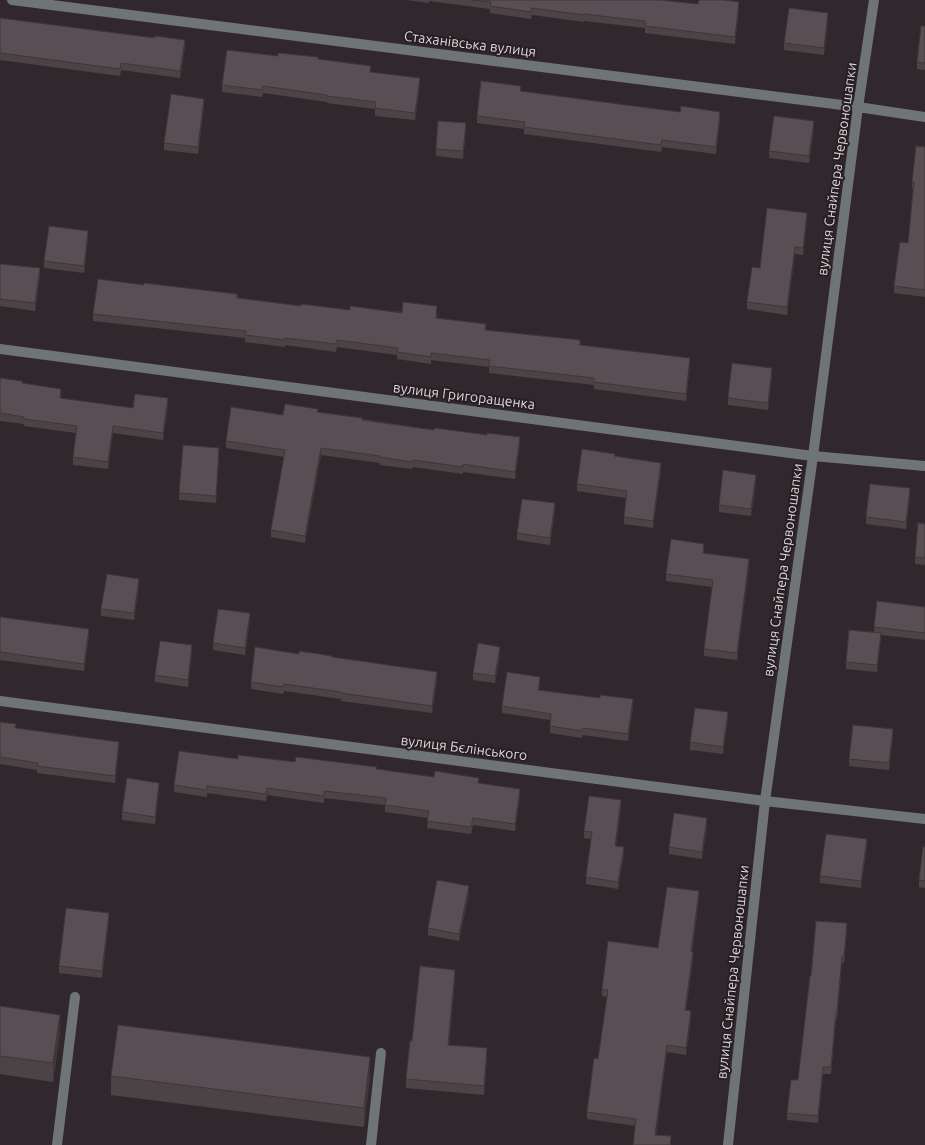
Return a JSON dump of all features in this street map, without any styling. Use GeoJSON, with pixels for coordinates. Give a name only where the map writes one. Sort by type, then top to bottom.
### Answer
{"type":"FeatureCollection","features":[{"type":"Feature","properties":{"kind":"street","name":"Стаханівська вулиця"},"geometry":{"type":"LineString","coordinates":[[12,0],[925,117]]}},
{"type":"Feature","properties":{"kind":"street","name":"вулиця Снайпера Червоношапки"},"geometry":{"type":"LineString","coordinates":[[728,1145],[766,801],[874,0]]}},
{"type":"Feature","properties":{"kind":"street","name":"вулиця Григоращенка"},"geometry":{"type":"LineString","coordinates":[[0,349],[813,456],[925,466]]}},
{"type":"Feature","properties":{"kind":"street","name":"вулиця Бєлінського"},"geometry":{"type":"LineString","coordinates":[[0,701],[766,801],[925,819]]}},
{"type":"Feature","properties":{"kind":"street"},"geometry":{"type":"LineString","coordinates":[[57,1145],[75,997]]}},
{"type":"Feature","properties":{"kind":"street"},"geometry":{"type":"LineString","coordinates":[[371,1145],[381,1053]]}},
{"type":"Feature","properties":{"kind":"building"},"geometry":{"type":"Polygon","coordinates":[[[473,0],[660,0],[698,4],[699,0],[739,2],[735,37],[645,26],[645,21],[532,8],[531,12],[490,6],[491,2],[473,0]]]}},
{"type":"Feature","properties":{"kind":"building"},"geometry":{"type":"Polygon","coordinates":[[[789,8],[828,13],[824,48],[784,43],[789,8]]]}},
{"type":"Feature","properties":{"kind":"building"},"geometry":{"type":"Polygon","coordinates":[[[0,18],[155,38],[155,36],[185,40],[180,71],[121,63],[120,69],[0,53],[0,18]]]}},
{"type":"Feature","properties":{"kind":"building"},"geometry":{"type":"Polygon","coordinates":[[[921,26],[925,26],[925,63],[917,62],[921,26]]]}},
{"type":"Feature","properties":{"kind":"building"},"geometry":{"type":"Polygon","coordinates":[[[227,50],[278,56],[278,53],[318,57],[318,59],[371,66],[370,72],[420,78],[415,113],[375,108],[376,102],[263,86],[262,90],[222,85],[227,50]]]}},
{"type":"Feature","properties":{"kind":"building"},"geometry":{"type":"Polygon","coordinates":[[[481,81],[521,86],[520,91],[626,105],[680,112],[681,106],[720,112],[716,147],[662,140],[661,145],[524,127],[525,122],[477,116],[481,81]]]}},
{"type":"Feature","properties":{"kind":"building"},"geometry":{"type":"Polygon","coordinates":[[[171,94],[204,99],[198,147],[164,143],[171,94]]]}},
{"type":"Feature","properties":{"kind":"building"},"geometry":{"type":"Polygon","coordinates":[[[774,116],[814,121],[809,156],[769,151],[774,116]]]}},
{"type":"Feature","properties":{"kind":"building"},"geometry":{"type":"Polygon","coordinates":[[[438,121],[466,123],[463,151],[436,149],[438,121]]]}},
{"type":"Feature","properties":{"kind":"building"},"geometry":{"type":"Polygon","coordinates":[[[916,146],[925,147],[925,290],[894,286],[900,242],[908,243],[916,146]]]}},
{"type":"Feature","properties":{"kind":"building"},"geometry":{"type":"Polygon","coordinates":[[[767,208],[807,213],[803,248],[795,247],[787,307],[747,302],[752,267],[760,268],[767,208]]]}},
{"type":"Feature","properties":{"kind":"building"},"geometry":{"type":"Polygon","coordinates":[[[49,226],[88,231],[84,266],[44,261],[49,226]]]}},
{"type":"Feature","properties":{"kind":"building"},"geometry":{"type":"Polygon","coordinates":[[[0,264],[40,268],[35,303],[0,299],[0,264]]]}},
{"type":"Feature","properties":{"kind":"building"},"geometry":{"type":"Polygon","coordinates":[[[98,279],[237,294],[237,298],[350,310],[350,306],[402,313],[403,302],[437,306],[436,318],[486,324],[485,330],[580,340],[580,345],[690,358],[686,394],[594,382],[594,378],[489,366],[490,360],[431,353],[431,357],[397,352],[398,348],[337,340],[336,344],[285,338],[285,340],[245,335],[246,331],[93,314],[98,279]]]}},
{"type":"Feature","properties":{"kind":"building"},"geometry":{"type":"Polygon","coordinates":[[[732,363],[772,368],[768,403],[728,398],[732,363]]]}},
{"type":"Feature","properties":{"kind":"building"},"geometry":{"type":"Polygon","coordinates":[[[0,378],[61,389],[60,398],[133,408],[135,394],[168,398],[163,433],[113,426],[108,462],[73,457],[77,426],[24,419],[24,417],[0,413],[0,378]]]}},
{"type":"Feature","properties":{"kind":"building"},"geometry":{"type":"Polygon","coordinates":[[[285,404],[318,409],[317,412],[362,418],[362,420],[434,430],[435,428],[520,437],[515,472],[463,464],[463,467],[413,460],[412,462],[321,448],[305,536],[271,530],[285,450],[226,441],[231,407],[283,415],[285,404]]]}},
{"type":"Feature","properties":{"kind":"building"},"geometry":{"type":"Polygon","coordinates":[[[183,445],[219,448],[216,496],[179,493],[183,445]]]}},
{"type":"Feature","properties":{"kind":"building"},"geometry":{"type":"Polygon","coordinates":[[[582,449],[661,463],[653,521],[624,517],[627,491],[577,484],[582,449]]]}},
{"type":"Feature","properties":{"kind":"building"},"geometry":{"type":"Polygon","coordinates":[[[723,470],[756,475],[751,509],[719,505],[723,470]]]}},
{"type":"Feature","properties":{"kind":"building"},"geometry":{"type":"Polygon","coordinates":[[[870,484],[910,488],[906,522],[866,517],[870,484]]]}},
{"type":"Feature","properties":{"kind":"building"},"geometry":{"type":"Polygon","coordinates":[[[522,499],[555,503],[550,538],[517,533],[522,499]]]}},
{"type":"Feature","properties":{"kind":"building"},"geometry":{"type":"Polygon","coordinates":[[[918,523],[925,524],[925,558],[915,557],[918,523]]]}},
{"type":"Feature","properties":{"kind":"building"},"geometry":{"type":"Polygon","coordinates":[[[671,539],[704,544],[703,553],[749,559],[737,653],[704,649],[713,580],[666,574],[671,539]]]}},
{"type":"Feature","properties":{"kind":"building"},"geometry":{"type":"Polygon","coordinates":[[[107,574],[139,579],[134,613],[101,609],[107,574]]]}},
{"type":"Feature","properties":{"kind":"building"},"geometry":{"type":"Polygon","coordinates":[[[877,601],[925,607],[925,633],[874,627],[877,601]]]}},
{"type":"Feature","properties":{"kind":"building"},"geometry":{"type":"Polygon","coordinates":[[[218,609],[250,613],[245,648],[213,643],[218,609]]]}},
{"type":"Feature","properties":{"kind":"building"},"geometry":{"type":"Polygon","coordinates":[[[0,617],[89,629],[84,664],[0,652],[0,617]]]}},
{"type":"Feature","properties":{"kind":"building"},"geometry":{"type":"Polygon","coordinates":[[[849,630],[881,633],[877,665],[846,662],[849,630]]]}},
{"type":"Feature","properties":{"kind":"building"},"geometry":{"type":"Polygon","coordinates":[[[160,641],[192,645],[188,680],[155,675],[160,641]]]}},
{"type":"Feature","properties":{"kind":"building"},"geometry":{"type":"Polygon","coordinates":[[[478,643],[500,647],[495,676],[473,673],[478,643]]]}},
{"type":"Feature","properties":{"kind":"building"},"geometry":{"type":"Polygon","coordinates":[[[255,647],[299,654],[299,651],[437,672],[432,706],[284,684],[283,687],[251,682],[255,647]]]}},
{"type":"Feature","properties":{"kind":"building"},"geometry":{"type":"Polygon","coordinates":[[[507,672],[540,677],[538,690],[600,698],[600,695],[633,699],[628,734],[583,728],[582,731],[550,726],[551,714],[502,706],[507,672]]]}},
{"type":"Feature","properties":{"kind":"building"},"geometry":{"type":"Polygon","coordinates":[[[695,708],[728,712],[723,747],[690,742],[695,708]]]}},
{"type":"Feature","properties":{"kind":"building"},"geometry":{"type":"Polygon","coordinates":[[[0,722],[16,724],[15,728],[119,742],[115,776],[37,766],[38,763],[0,757],[0,722]]]}},
{"type":"Feature","properties":{"kind":"building"},"geometry":{"type":"Polygon","coordinates":[[[853,725],[893,729],[889,763],[849,759],[853,725]]]}},
{"type":"Feature","properties":{"kind":"building"},"geometry":{"type":"Polygon","coordinates":[[[179,751],[238,759],[238,755],[295,762],[296,757],[377,767],[376,769],[434,777],[435,771],[479,778],[478,783],[520,789],[515,824],[473,818],[471,827],[427,821],[429,811],[385,805],[386,798],[324,791],[324,796],[267,788],[266,794],[207,786],[207,790],[174,785],[179,751]]]}},
{"type":"Feature","properties":{"kind":"building"},"geometry":{"type":"Polygon","coordinates":[[[127,778],[159,783],[155,817],[122,812],[127,778]]]}},
{"type":"Feature","properties":{"kind":"building"},"geometry":{"type":"Polygon","coordinates":[[[589,796],[621,800],[615,846],[624,847],[618,882],[586,877],[592,832],[584,831],[589,796]]]}},
{"type":"Feature","properties":{"kind":"building"},"geometry":{"type":"Polygon","coordinates":[[[674,813],[707,818],[702,852],[669,847],[674,813]]]}},
{"type":"Feature","properties":{"kind":"building"},"geometry":{"type":"Polygon","coordinates":[[[826,834],[867,839],[861,881],[820,876],[826,834]]]}},
{"type":"Feature","properties":{"kind":"building"},"geometry":{"type":"Polygon","coordinates":[[[923,847],[925,847],[925,881],[919,880],[923,847]]]}},
{"type":"Feature","properties":{"kind":"building"},"geometry":{"type":"Polygon","coordinates":[[[437,880],[469,886],[459,934],[428,928],[437,880]]]}},
{"type":"Feature","properties":{"kind":"building"},"geometry":{"type":"Polygon","coordinates":[[[667,887],[699,891],[685,1010],[691,1011],[686,1048],[667,1045],[655,1135],[671,1136],[670,1145],[633,1145],[636,1119],[587,1112],[594,1058],[598,1059],[608,990],[602,989],[608,941],[658,948],[667,887]]]}},
{"type":"Feature","properties":{"kind":"building"},"geometry":{"type":"Polygon","coordinates":[[[66,908],[109,913],[102,971],[59,966],[66,908]]]}},
{"type":"Feature","properties":{"kind":"building"},"geometry":{"type":"Polygon","coordinates":[[[816,921],[847,923],[831,1067],[823,1067],[818,1116],[787,1113],[791,1080],[798,1080],[816,921]]]}},
{"type":"Feature","properties":{"kind":"building"},"geometry":{"type":"Polygon","coordinates":[[[420,966],[455,970],[448,1045],[487,1048],[484,1086],[406,1079],[420,966]]]}},
{"type":"Feature","properties":{"kind":"building"},"geometry":{"type":"Polygon","coordinates":[[[0,1006],[60,1015],[53,1063],[0,1056],[0,1006]]]}},
{"type":"Feature","properties":{"kind":"building"},"geometry":{"type":"Polygon","coordinates":[[[118,1025],[370,1057],[364,1108],[111,1076],[118,1025]]]}}]}
